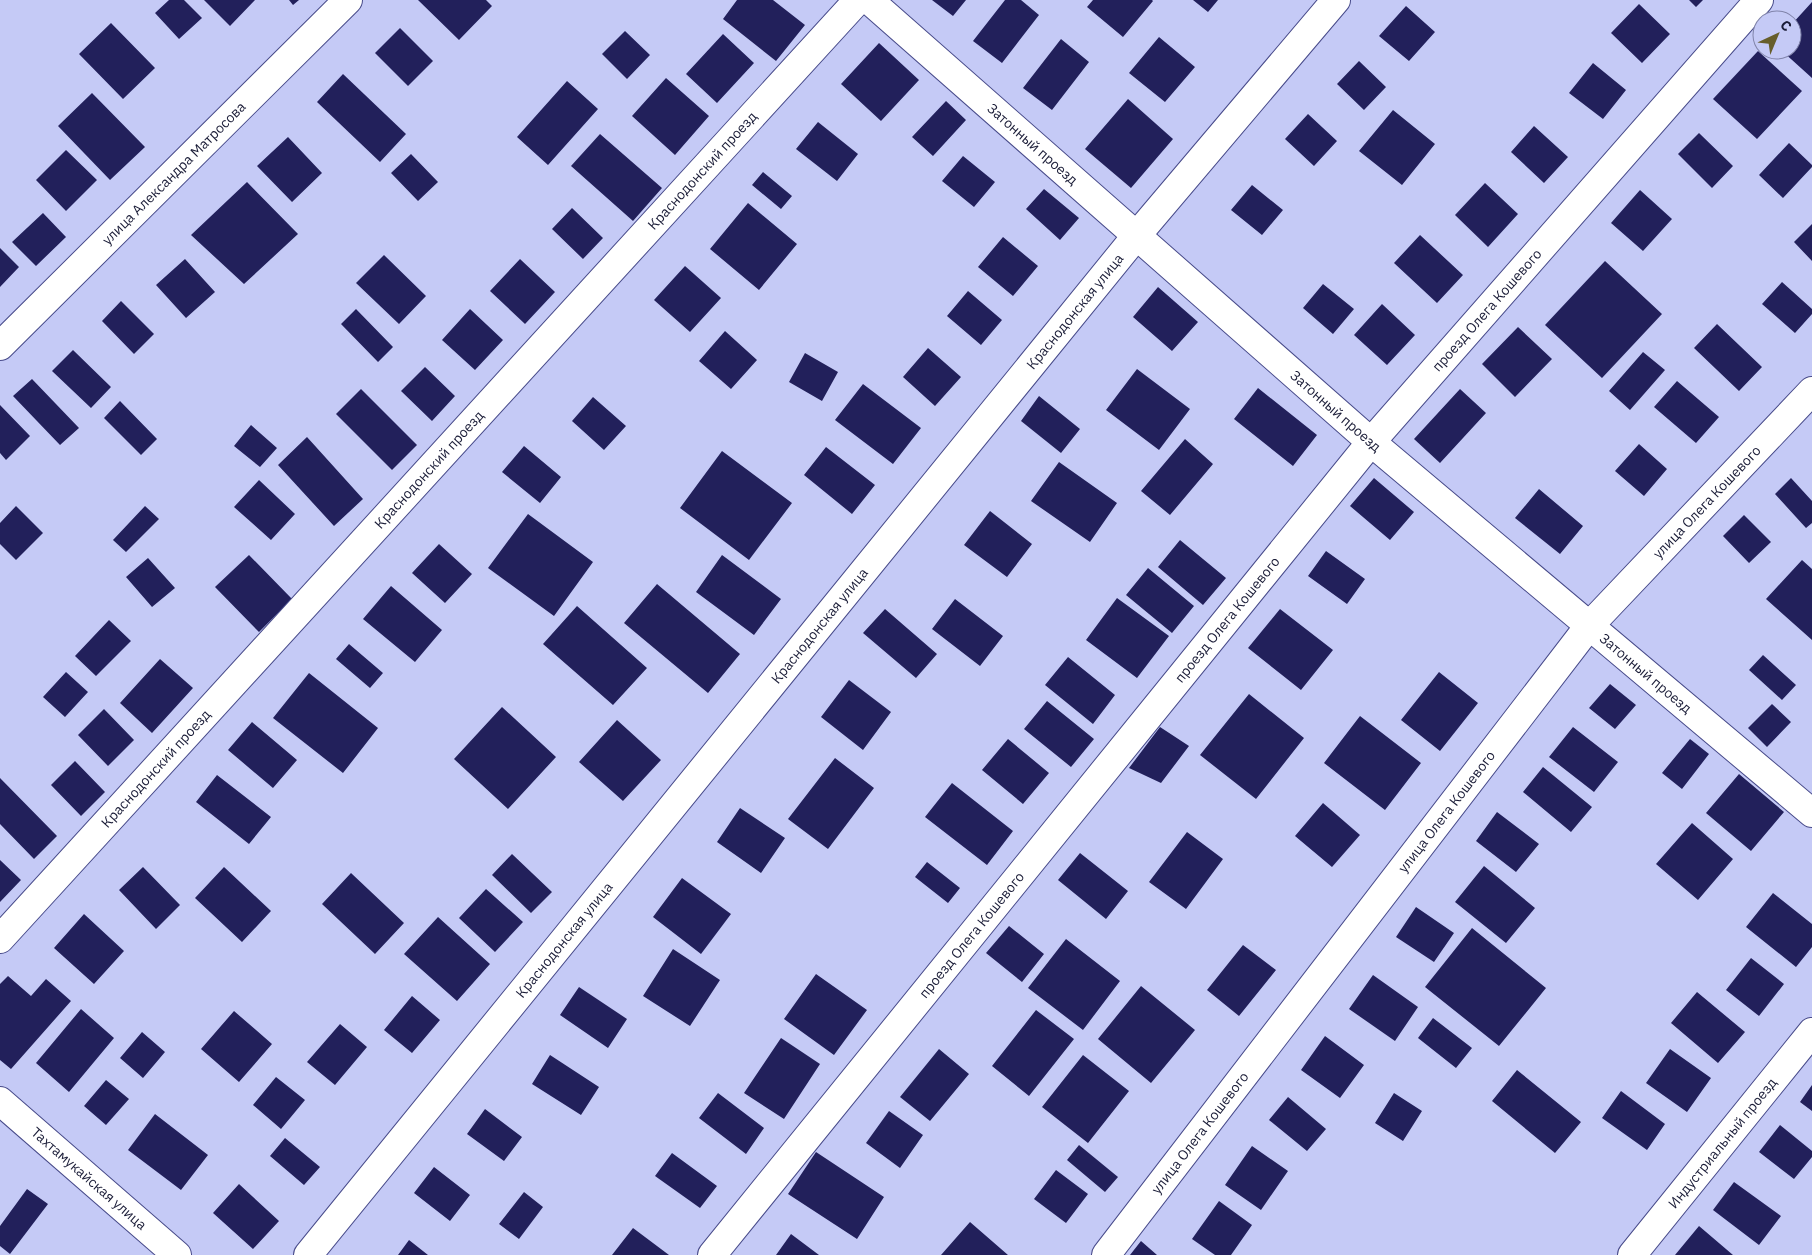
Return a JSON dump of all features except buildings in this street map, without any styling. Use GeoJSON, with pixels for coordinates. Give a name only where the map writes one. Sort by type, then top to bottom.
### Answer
{"type":"FeatureCollection","features":[{"type":"Feature","properties":{"kind":"street","name":"улица Александра Матросова"},"geometry":{"type":"LineString","coordinates":[[0,346],[348,0]]}},
{"type":"Feature","properties":{"kind":"street","name":"Краснодонский проезд"},"geometry":{"type":"LineString","coordinates":[[0,939],[858,0]]}},
{"type":"Feature","properties":{"kind":"street","name":"Затонный проезд"},"geometry":{"type":"LineString","coordinates":[[869,0],[1370,442],[1812,813]]}},
{"type":"Feature","properties":{"kind":"street","name":"Краснодонская улица"},"geometry":{"type":"LineString","coordinates":[[308,1255],[1137,235],[1336,0]]}},
{"type":"Feature","properties":{"kind":"street","name":"проезд Олега Кошевого"},"geometry":{"type":"LineString","coordinates":[[712,1255],[1370,442],[1759,0]]}},
{"type":"Feature","properties":{"kind":"street","name":"улица Олега Кошевого"},"geometry":{"type":"LineString","coordinates":[[1106,1255],[1590,626],[1812,391]]}},
{"type":"Feature","properties":{"kind":"street","name":"Индустриальный проезд"},"geometry":{"type":"LineString","coordinates":[[1632,1255],[1812,1032]]}},
{"type":"Feature","properties":{"kind":"street","name":"Тахтамукайская улица"},"geometry":{"type":"LineString","coordinates":[[0,1101],[177,1255]]}}]}
